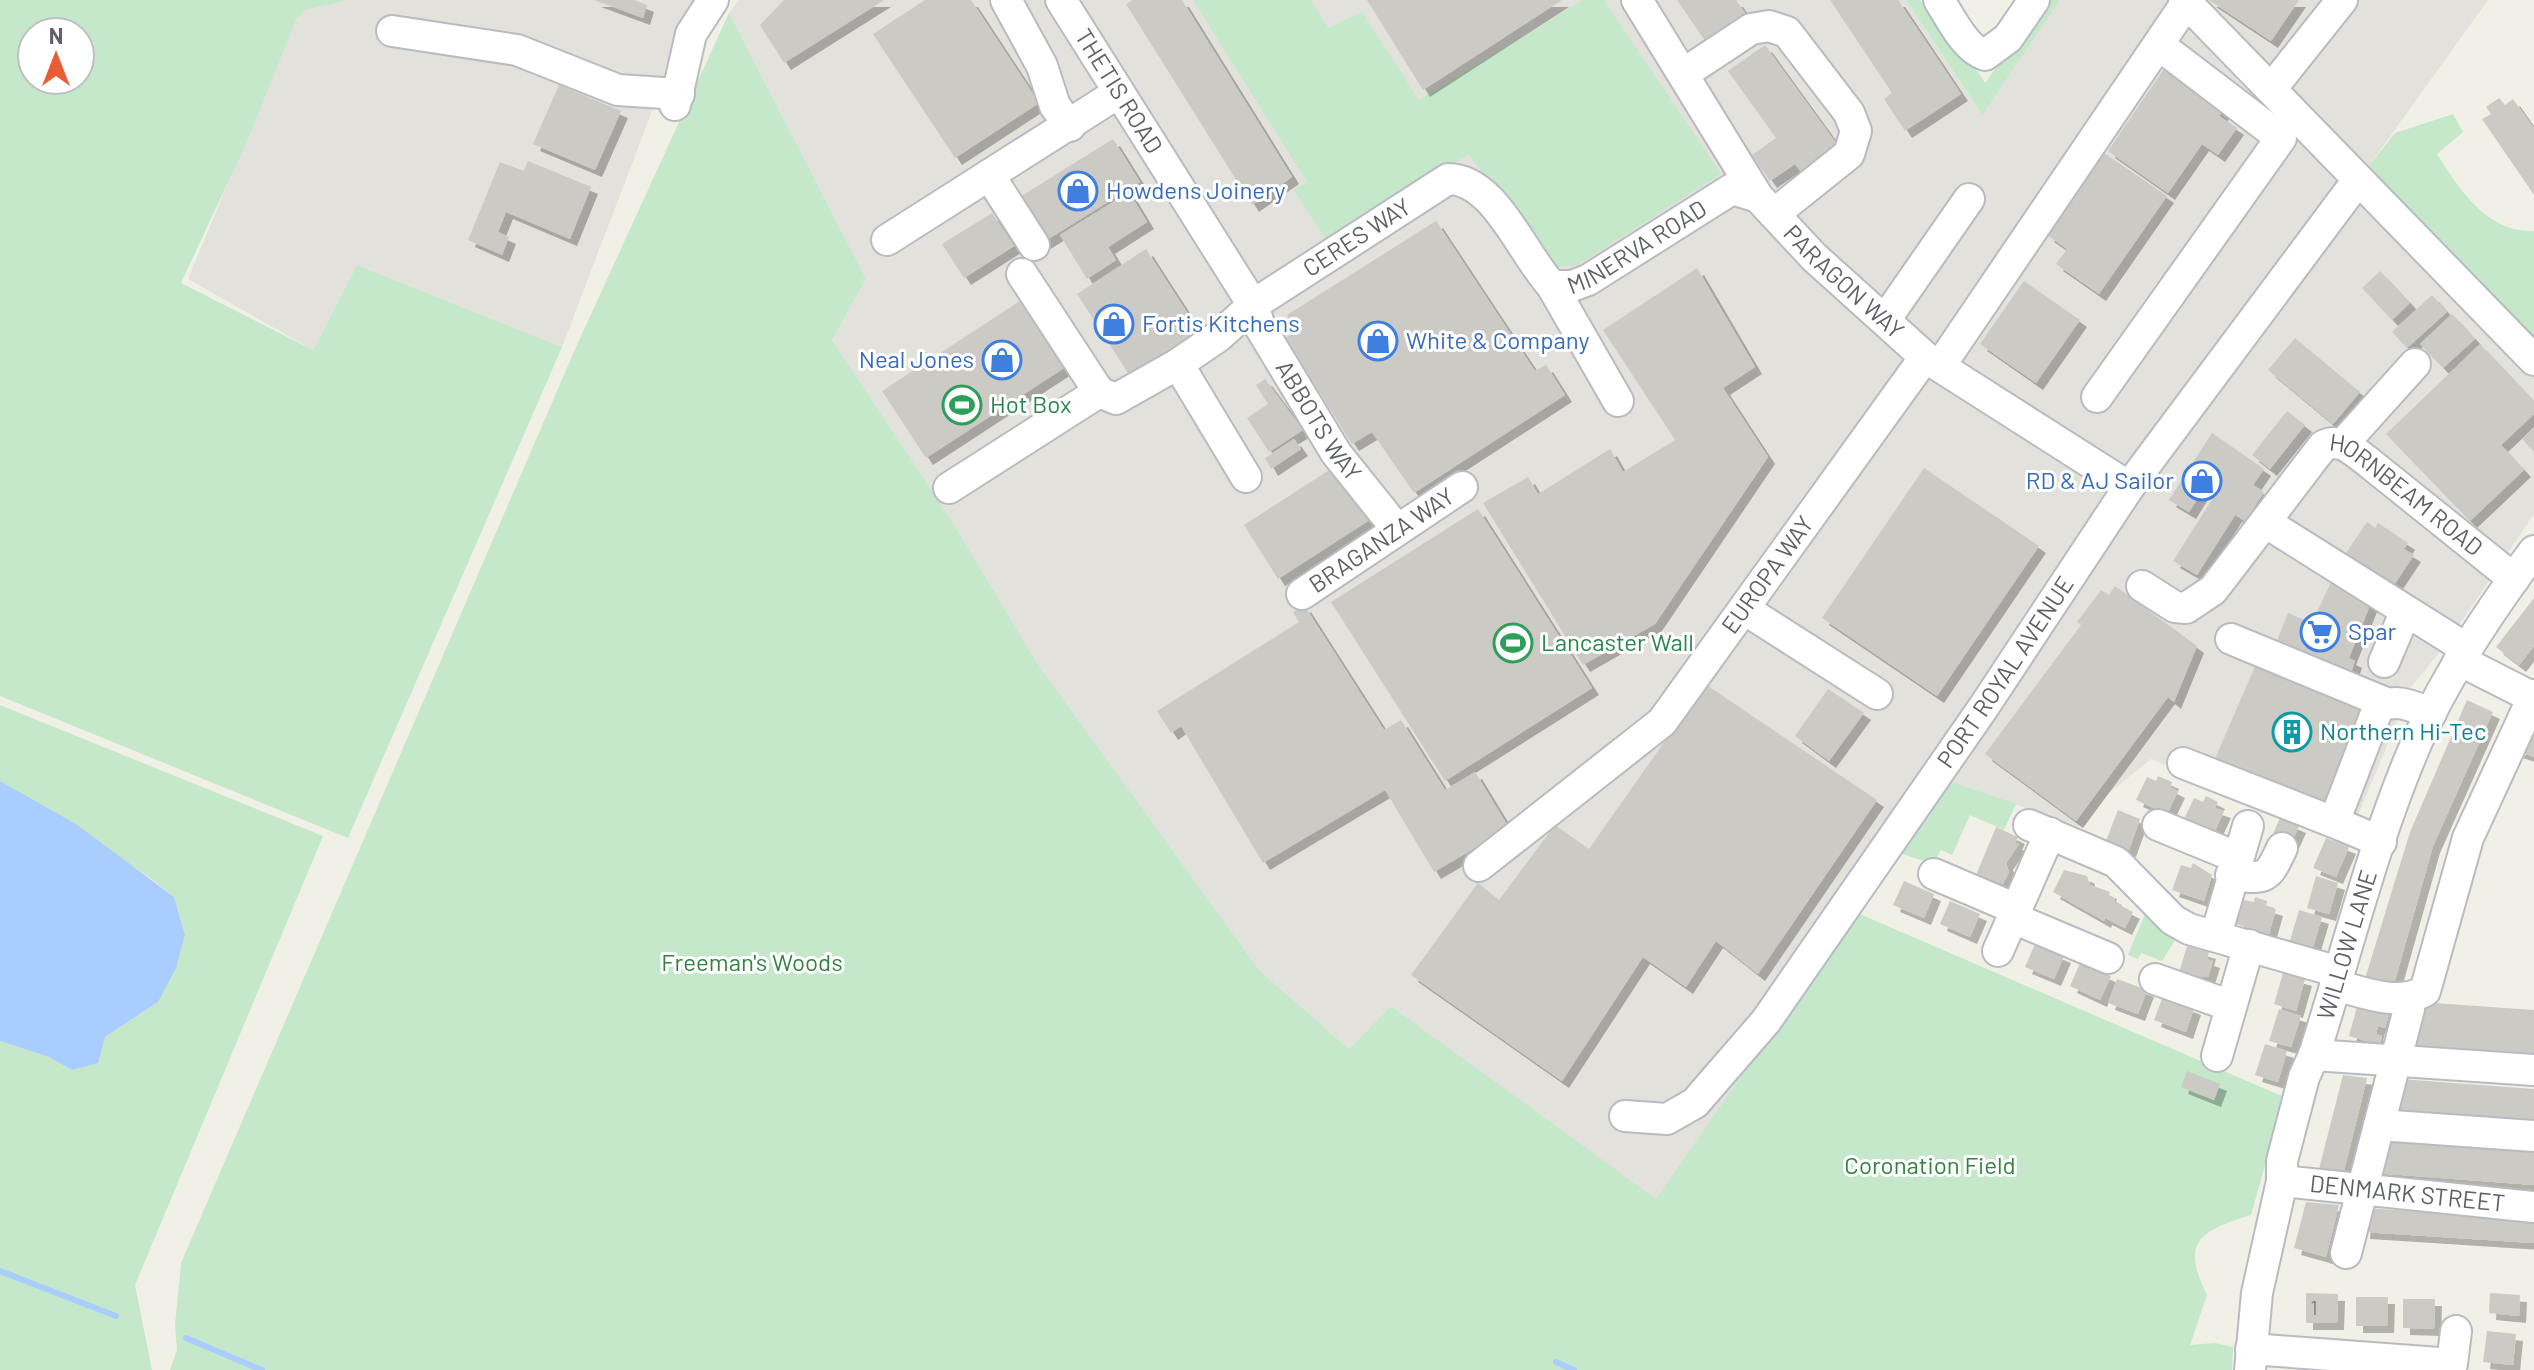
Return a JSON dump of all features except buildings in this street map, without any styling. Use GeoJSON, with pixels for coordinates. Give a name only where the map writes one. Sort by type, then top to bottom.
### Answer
{"type":"FeatureCollection","features":[{"type":"Feature","properties":{"kind":"street"},"geometry":{"type":"LineString","coordinates":[[1006,0],[1042,66],[1055,106],[1070,126]]}},
{"type":"Feature","properties":{"kind":"street","name":"THETIS ROAD"},"geometry":{"type":"LineString","coordinates":[[1061,0],[1253,305]]}},
{"type":"Feature","properties":{"kind":"street","name":"PARAGON WAY"},"geometry":{"type":"LineString","coordinates":[[1637,0],[1766,206],[1814,257],[1933,361],[2129,487]]}},
{"type":"Feature","properties":{"kind":"street"},"geometry":{"type":"LineString","coordinates":[[1939,0],[1962,35],[1979,53],[1985,55],[2008,38],[2034,0]]}},
{"type":"Feature","properties":{"kind":"street"},"geometry":{"type":"LineString","coordinates":[[2271,89],[2342,0]]}},
{"type":"Feature","properties":{"kind":"street"},"geometry":{"type":"LineString","coordinates":[[2186,1],[2534,360]]}},
{"type":"Feature","properties":{"kind":"street","name":"EUROPA WAY"},"geometry":{"type":"LineString","coordinates":[[1479,866],[1662,722],[1933,361],[2159,45],[2186,1]]}},
{"type":"Feature","properties":{"kind":"street"},"geometry":{"type":"LineString","coordinates":[[392,31],[517,50],[618,90],[677,100],[691,34],[704,3]]}},
{"type":"Feature","properties":{"kind":"street"},"geometry":{"type":"LineString","coordinates":[[1683,74],[1751,29],[1769,26],[1787,32],[1849,113],[1856,131],[1849,154],[1766,206]]}},
{"type":"Feature","properties":{"kind":"street"},"geometry":{"type":"LineString","coordinates":[[2097,397],[2281,138],[2159,45]]}},
{"type":"Feature","properties":{"kind":"street"},"geometry":{"type":"LineString","coordinates":[[887,240],[1118,93]]}},
{"type":"Feature","properties":{"kind":"street"},"geometry":{"type":"LineString","coordinates":[[989,175],[1034,245]]}},
{"type":"Feature","properties":{"kind":"street","name":"CERES WAY"},"geometry":{"type":"LineString","coordinates":[[1099,392],[1116,399],[1178,364],[1219,336],[1253,305],[1448,179],[1464,179]]}},
{"type":"Feature","properties":{"kind":"street","name":"MINERVA ROAD"},"geometry":{"type":"LineString","coordinates":[[1464,179],[1488,194],[1535,268],[1552,286],[1572,286],[1588,280],[1732,189],[1766,206]]}},
{"type":"Feature","properties":{"kind":"street","name":"PORT ROYAL AVENUE"},"geometry":{"type":"LineString","coordinates":[[1625,1116],[1667,1119],[1695,1103],[1766,1021],[1983,708],[2129,487],[2358,180]]}},
{"type":"Feature","properties":{"kind":"street"},"geometry":{"type":"LineString","coordinates":[[1885,320],[1969,199]]}},
{"type":"Feature","properties":{"kind":"street"},"geometry":{"type":"LineString","coordinates":[[949,488],[1099,392],[1022,274]]}},
{"type":"Feature","properties":{"kind":"street"},"geometry":{"type":"LineString","coordinates":[[1552,286],[1618,401]]}},
{"type":"Feature","properties":{"kind":"street","name":"ABBOTS WAY"},"geometry":{"type":"LineString","coordinates":[[1253,305],[1260,327],[1336,453],[1396,528]]}},
{"type":"Feature","properties":{"kind":"street"},"geometry":{"type":"LineString","coordinates":[[1178,364],[1246,477]]}},
{"type":"Feature","properties":{"kind":"street"},"geometry":{"type":"LineString","coordinates":[[2343,444],[2415,364]]}},
{"type":"Feature","properties":{"kind":"street","name":"HORNBEAM ROAD"},"geometry":{"type":"LineString","coordinates":[[2142,586],[2175,607],[2186,608],[2213,590],[2323,446],[2332,442],[2343,444],[2514,579]]}},
{"type":"Feature","properties":{"kind":"street","name":"BRAGANZA WAY"},"geometry":{"type":"LineString","coordinates":[[1302,594],[1396,528],[1462,487]]}},
{"type":"Feature","properties":{"kind":"street"},"geometry":{"type":"LineString","coordinates":[[1998,951],[2014,914],[2040,829],[2116,862],[2173,920],[2189,929],[2249,945],[2391,998],[2411,997],[2425,991],[2468,838],[2533,697],[2265,522]]}},
{"type":"Feature","properties":{"kind":"street","name":"WILLOW LANE"},"geometry":{"type":"LineString","coordinates":[[2250,1359],[2259,1280],[2282,1181],[2282,1161],[2304,1077],[2314,1055],[2381,842],[2431,713],[2463,654],[2534,551]]}},
{"type":"Feature","properties":{"kind":"street"},"geometry":{"type":"LineString","coordinates":[[1744,609],[1877,694]]}},
{"type":"Feature","properties":{"kind":"street"},"geometry":{"type":"LineString","coordinates":[[2384,662],[2405,613]]}},
{"type":"Feature","properties":{"kind":"street"},"geometry":{"type":"LineString","coordinates":[[2231,639],[2386,703],[2401,703],[2431,713]]}},
{"type":"Feature","properties":{"kind":"street"},"geometry":{"type":"LineString","coordinates":[[2341,825],[2337,814],[2378,708],[2386,703]]}},
{"type":"Feature","properties":{"kind":"street"},"geometry":{"type":"LineString","coordinates":[[2183,763],[2381,842]]}},
{"type":"Feature","properties":{"kind":"street"},"geometry":{"type":"LineString","coordinates":[[2158,825],[2233,866],[2263,878],[2271,873],[2282,848]]}},
{"type":"Feature","properties":{"kind":"street"},"geometry":{"type":"LineString","coordinates":[[2216,935],[2233,866],[2248,826]]}},
{"type":"Feature","properties":{"kind":"street"},"geometry":{"type":"LineString","coordinates":[[1934,874],[2108,958]]}},
{"type":"Feature","properties":{"kind":"street"},"geometry":{"type":"LineString","coordinates":[[2217,1056],[2249,945]]}},
{"type":"Feature","properties":{"kind":"street"},"geometry":{"type":"LineString","coordinates":[[2155,979],[2231,1006]]}},
{"type":"Feature","properties":{"kind":"street"},"geometry":{"type":"LineString","coordinates":[[2346,1253],[2409,1009]]}},
{"type":"Feature","properties":{"kind":"street"},"geometry":{"type":"LineString","coordinates":[[2314,1055],[2534,1070]]}},
{"type":"Feature","properties":{"kind":"street"},"geometry":{"type":"LineString","coordinates":[[2379,1125],[2534,1136]]}},
{"type":"Feature","properties":{"kind":"street","name":"DENMARK STREET"},"geometry":{"type":"LineString","coordinates":[[2282,1181],[2362,1192],[2534,1207]]}},
{"type":"Feature","properties":{"kind":"street"},"geometry":{"type":"LineString","coordinates":[[2250,1359],[2451,1367],[2456,1331]]}},
{"type":"Feature","properties":{"kind":"shaded area"},"geometry":{"type":"Polygon","coordinates":[[[349,0],[698,0],[675,51],[562,347],[357,265],[313,350],[188,279],[296,20],[304,10],[349,0]]]}},
{"type":"Feature","properties":{"kind":"shaded area"},"geometry":{"type":"Polygon","coordinates":[[[739,0],[1906,0],[1981,114],[2060,0],[2488,0],[2368,167],[2534,346],[2534,514],[2447,643],[2404,696],[2397,722],[2345,846],[2332,841],[2330,832],[2151,759],[2107,795],[2083,828],[1952,782],[1855,912],[1656,1200],[1391,1006],[1349,1049],[1259,970],[1037,663],[950,518],[832,340],[866,279],[729,13],[739,0]]]}},
{"type":"Feature","properties":{"kind":"green space"},"geometry":{"type":"Polygon","coordinates":[[[0,0],[349,0],[305,10],[296,20],[245,146],[181,283],[313,350],[357,265],[562,347],[348,838],[0,696],[0,0]]]}},
{"type":"Feature","properties":{"kind":"green space"},"geometry":{"type":"Polygon","coordinates":[[[1193,0],[1311,0],[1328,28],[1362,12],[1419,100],[1583,0],[1604,0],[1721,174],[1577,265],[1558,267],[1544,259],[1469,154],[1326,239],[1294,190],[1307,182],[1193,0]]]}},
{"type":"Feature","properties":{"kind":"green space"},"geometry":{"type":"Polygon","coordinates":[[[1906,0],[1920,0],[1929,14],[1938,11],[1985,83],[2035,14],[2041,15],[2051,0],[2060,0],[1982,115],[1906,0]]]}},
{"type":"Feature","properties":{"kind":"green space","name":"Freeman's Woods"},"geometry":{"type":"Polygon","coordinates":[[[729,13],[866,279],[832,340],[950,518],[1037,663],[1259,970],[1349,1049],[1391,1006],[1656,1199],[1855,912],[2284,1097],[2251,1215],[2208,1233],[2196,1250],[2195,1262],[2207,1295],[2190,1345],[2215,1343],[2233,1347],[2232,1370],[170,1370],[177,1350],[175,1325],[181,1263],[576,347],[729,13]]]}},
{"type":"Feature","properties":{"kind":"green space"},"geometry":{"type":"Polygon","coordinates":[[[2453,114],[2463,132],[2437,154],[2455,181],[2488,217],[2517,230],[2534,231],[2534,346],[2368,167],[2395,133],[2453,114]]]}},
{"type":"Feature","properties":{"kind":"green space"},"geometry":{"type":"Polygon","coordinates":[[[0,705],[323,836],[135,1285],[152,1370],[0,1370],[0,1041],[49,1057],[72,1070],[105,1037],[158,1002],[185,935],[174,897],[149,877],[0,781],[0,705]]]}},
{"type":"Feature","properties":{"kind":"green space"},"geometry":{"type":"Polygon","coordinates":[[[1952,782],[2016,804],[2004,830],[1970,815],[1952,855],[1941,850],[1933,864],[1899,853],[1952,782]]]}},
{"type":"Feature","properties":{"kind":"green space"},"geometry":{"type":"Polygon","coordinates":[[[2145,914],[2176,939],[2162,961],[2141,953],[2138,959],[2128,955],[2145,914]]]}},
{"type":"Feature","properties":{"kind":"water"},"geometry":{"type":"Polygon","coordinates":[[[0,781],[76,824],[174,897],[185,935],[176,968],[158,1002],[105,1037],[98,1063],[72,1070],[49,1057],[0,1041],[0,781]]]}},
{"type":"Feature","properties":{"kind":"waterway"},"geometry":{"type":"LineString","coordinates":[[0,1271],[116,1316]]}},
{"type":"Feature","properties":{"kind":"waterway"},"geometry":{"type":"LineString","coordinates":[[186,1338],[262,1370]]}},
{"type":"Feature","properties":{"kind":"waterway"},"geometry":{"type":"LineString","coordinates":[[1556,1362],[1574,1370]]}},
{"type":"Feature","properties":{"kind":"place","name":"Howdens Joinery"},"geometry":{"type":"Point","coordinates":[1078,191]}},
{"type":"Feature","properties":{"kind":"place","name":"Fortis Kitchens"},"geometry":{"type":"Point","coordinates":[1114,324]}},
{"type":"Feature","properties":{"kind":"place","name":"White & Company"},"geometry":{"type":"Point","coordinates":[1378,341]}},
{"type":"Feature","properties":{"kind":"place","name":"Neal Jones"},"geometry":{"type":"Point","coordinates":[1002,360]}},
{"type":"Feature","properties":{"kind":"place","name":"Hot Box"},"geometry":{"type":"Point","coordinates":[962,405]}},
{"type":"Feature","properties":{"kind":"place","name":"RD & AJ Sailor"},"geometry":{"type":"Point","coordinates":[2202,481]}},
{"type":"Feature","properties":{"kind":"place","name":"Spar"},"geometry":{"type":"Point","coordinates":[2320,632]}},
{"type":"Feature","properties":{"kind":"place","name":"Lancaster Wall"},"geometry":{"type":"Point","coordinates":[1513,643]}},
{"type":"Feature","properties":{"kind":"place","name":"Northern Hi-Tec"},"geometry":{"type":"Point","coordinates":[2292,732]}},
{"type":"Feature","properties":{"kind":"park label","name":"Coronation Field"},"geometry":{"type":"Point","coordinates":[1930,1166]}}]}
